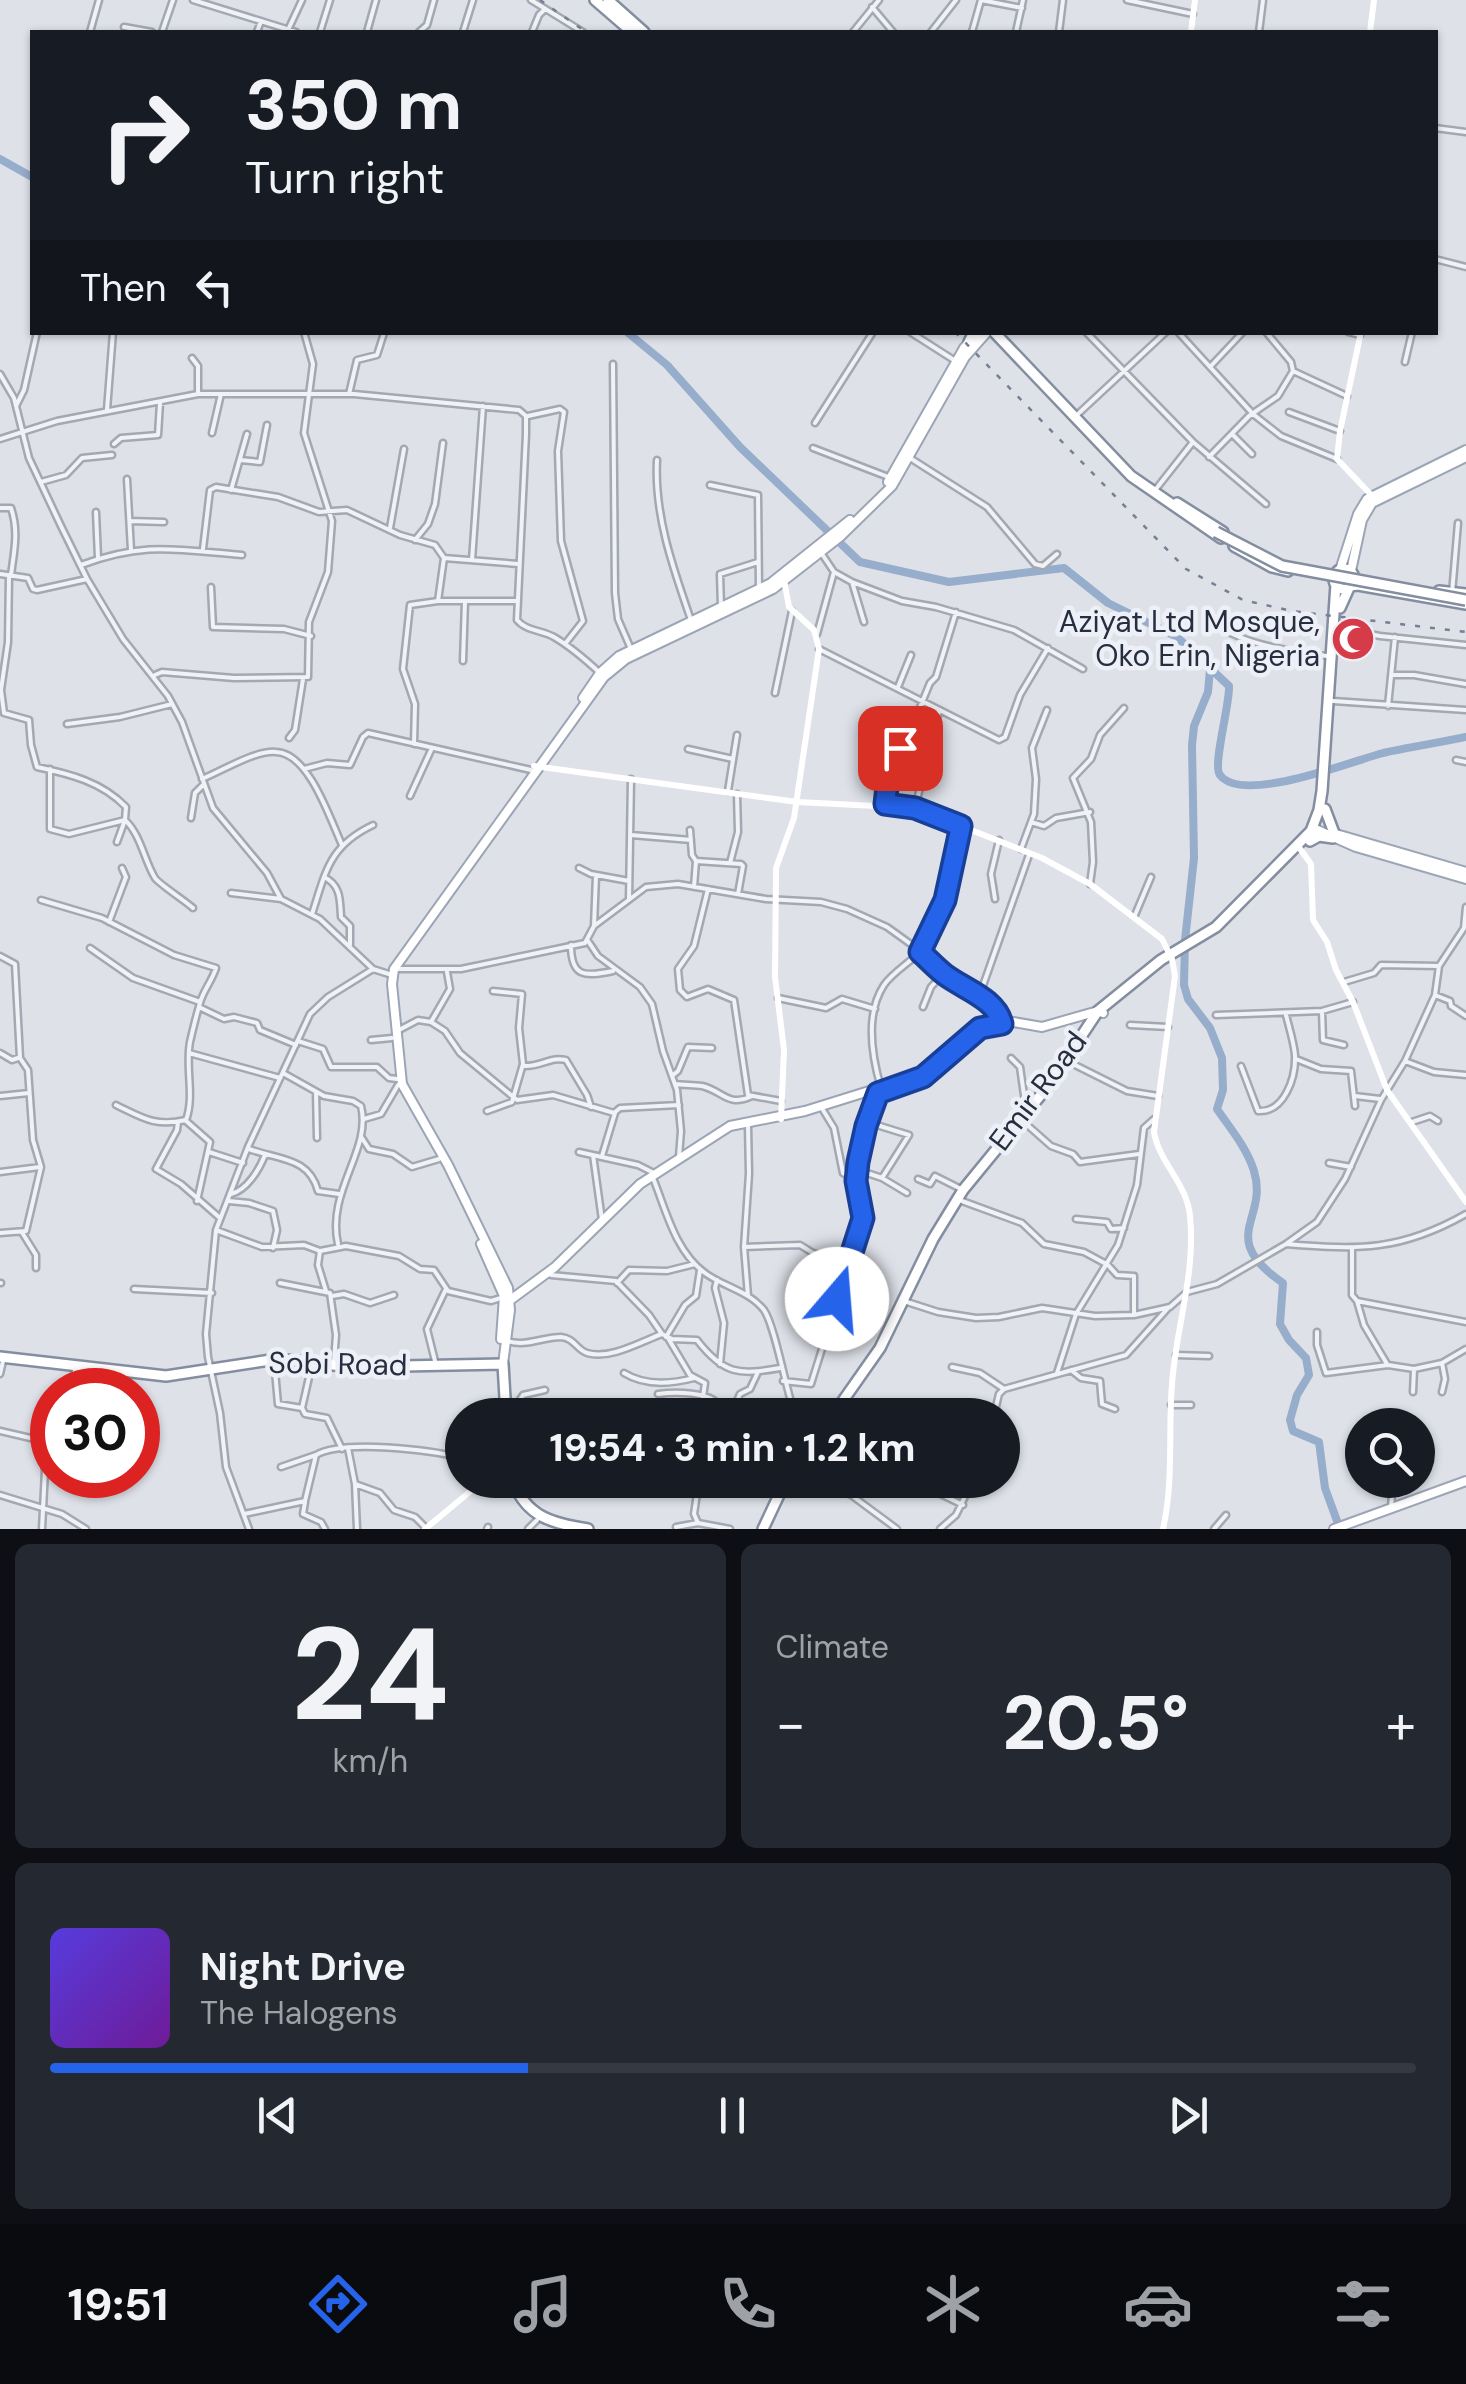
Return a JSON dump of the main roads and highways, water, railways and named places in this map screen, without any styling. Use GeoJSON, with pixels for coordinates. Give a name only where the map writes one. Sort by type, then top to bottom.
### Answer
{"type":"FeatureCollection","features":[{"type":"Feature","properties":{"kind":"highway"},"geometry":{"type":"LineString","coordinates":[[595,0],[630,30]]}},
{"type":"Feature","properties":{"kind":"highway"},"geometry":{"type":"LineString","coordinates":[[608,0],[642,30]]}},
{"type":"Feature","properties":{"kind":"highway"},"geometry":{"type":"LineString","coordinates":[[994,335],[1121,467],[1217,531],[1283,564],[1466,599]]}},
{"type":"Feature","properties":{"kind":"highway"},"geometry":{"type":"LineString","coordinates":[[1005,335],[1122,460],[1172,504],[1276,563],[1452,593],[1466,599]]}},
{"type":"Feature","properties":{"kind":"highway"},"geometry":{"type":"LineString","coordinates":[[1326,765],[1342,598],[1354,580],[1342,576]]}},
{"type":"Feature","properties":{"kind":"highway"},"geometry":{"type":"LineString","coordinates":[[1310,841],[1333,836],[1325,809],[1325,792],[1332,657],[1342,576]]}},
{"type":"Feature","properties":{"kind":"highway"},"geometry":{"type":"LineString","coordinates":[[1350,587],[1466,599]]}},
{"type":"Feature","properties":{"kind":"highway"},"geometry":{"type":"LineString","coordinates":[[1316,827],[1325,792]]}},
{"type":"Feature","properties":{"kind":"highway"},"geometry":{"type":"LineString","coordinates":[[1316,827],[1325,809]]}},
{"type":"Feature","properties":{"kind":"highway","name":"Emir Road"},"geometry":{"type":"LineString","coordinates":[[1300,848],[1310,841],[1316,827]]}},
{"type":"Feature","properties":{"kind":"highway","name":"Emir Road"},"geometry":{"type":"LineString","coordinates":[[847,1398],[873,1360],[962,1202],[1098,1015],[1171,956],[1218,932],[1316,827]]}},
{"type":"Feature","properties":{"kind":"highway","name":"Emir Road"},"geometry":{"type":"LineString","coordinates":[[906,1302],[934,1239],[963,1190],[1071,1060],[1098,1015]]}},
{"type":"Feature","properties":{"kind":"highway","name":"Sobi Road"},"geometry":{"type":"LineString","coordinates":[[2,1357],[166,1376],[274,1360],[334,1366],[500,1364]]}},
{"type":"Feature","properties":{"kind":"highway"},"geometry":{"type":"LineString","coordinates":[[500,1364],[504,1398]]}},
{"type":"Feature","properties":{"kind":"highway"},"geometry":{"type":"LineString","coordinates":[[517,1498],[537,1520],[561,1529]]}},
{"type":"Feature","properties":{"kind":"highway"},"geometry":{"type":"LineString","coordinates":[[520,1498],[540,1517],[588,1529]]}},
{"type":"Feature","properties":{"kind":"highway"},"geometry":{"type":"LineString","coordinates":[[761,1529],[776,1498]]}},
{"type":"Feature","properties":{"kind":"main road"},"geometry":{"type":"LineString","coordinates":[[535,767],[614,667],[784,578],[884,495],[910,458],[968,353],[988,335]]}},
{"type":"Feature","properties":{"kind":"main road"},"geometry":{"type":"LineString","coordinates":[[839,534],[891,478],[974,336]]}},
{"type":"Feature","properties":{"kind":"main road"},"geometry":{"type":"LineString","coordinates":[[1342,576],[1360,508],[1374,497],[1462,456]]}},
{"type":"Feature","properties":{"kind":"main road"},"geometry":{"type":"LineString","coordinates":[[500,1364],[506,1305],[500,1281],[439,1159],[404,1102],[398,1082],[391,973],[600,673],[630,649],[784,578]]}},
{"type":"Feature","properties":{"kind":"main road"},"geometry":{"type":"LineString","coordinates":[[1316,827],[1333,836],[1466,873]]}},
{"type":"Feature","properties":{"kind":"main road"},"geometry":{"type":"LineString","coordinates":[[506,1305],[546,1275],[654,1176],[735,1124],[823,1110],[880,1090],[931,1068],[978,1024],[1002,1022],[1042,1027],[1098,1015]]}},
{"type":"Feature","properties":{"kind":"main road"},"geometry":{"type":"LineString","coordinates":[[394,1034],[407,1096],[448,1164],[504,1276],[506,1341],[500,1364]]}},
{"type":"Feature","properties":{"kind":"main road"},"geometry":{"type":"LineString","coordinates":[[506,1305],[551,1275],[654,1176],[732,1129],[880,1090]]}},
{"type":"Feature","properties":{"kind":"main road"},"geometry":{"type":"LineString","coordinates":[[1337,1527],[1466,1481]]}},
{"type":"Feature","properties":{"kind":"waterway"},"geometry":{"type":"LineString","coordinates":[[0,159],[30,176]]}},
{"type":"Feature","properties":{"kind":"waterway"},"geometry":{"type":"LineString","coordinates":[[631,335],[667,365],[740,447],[860,562],[949,582],[1064,568],[1108,603],[1177,637],[1229,686],[1218,769],[1232,783],[1273,783],[1383,753],[1466,737]]}},
{"type":"Feature","properties":{"kind":"waterway"},"geometry":{"type":"LineString","coordinates":[[1210,669],[1208,692],[1194,726],[1192,745],[1194,858],[1184,985],[1188,999],[1210,1028],[1222,1058],[1223,1090],[1217,1109],[1243,1146],[1254,1171],[1257,1188],[1248,1240],[1252,1253],[1283,1283],[1280,1324],[1306,1358],[1309,1375],[1297,1395],[1290,1420],[1293,1431],[1319,1442],[1325,1488],[1340,1529]]}},
{"type":"Feature","properties":{"kind":"railway"},"geometry":{"type":"LineString","coordinates":[[540,0],[583,30]]}},
{"type":"Feature","properties":{"kind":"railway"},"geometry":{"type":"LineString","coordinates":[[958,335],[1186,569],[1243,600],[1292,611],[1466,632]]}},
{"type":"Feature","properties":{"kind":"place","name":"Aziyat Ltd Mosque, Oko Erin, Nigeria"},"geometry":{"type":"Point","coordinates":[1353,639]}}]}
